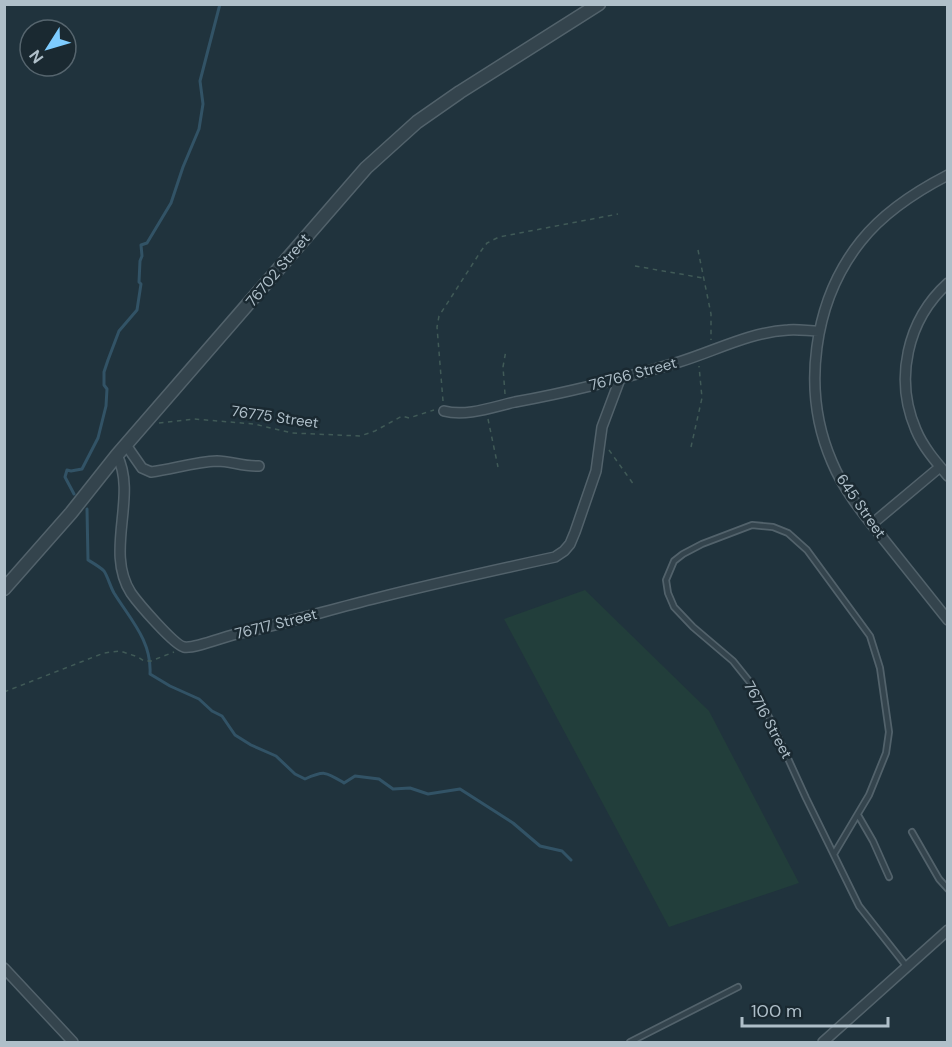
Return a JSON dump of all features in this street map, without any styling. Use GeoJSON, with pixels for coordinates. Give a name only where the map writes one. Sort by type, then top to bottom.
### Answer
{"type":"FeatureCollection","features":[{"type":"Feature","properties":{"kind":"street","name":"76702 Street"},"geometry":{"type":"LineString","coordinates":[[4,589],[336,202],[393,143],[417,122],[460,92],[599,4]]}},
{"type":"Feature","properties":{"kind":"street","name":"645 Street"},"geometry":{"type":"LineString","coordinates":[[948,175],[895,207],[860,242],[833,288],[819,331],[815,379],[820,428],[831,461],[843,484],[948,620]]}},
{"type":"Feature","properties":{"kind":"street"},"geometry":{"type":"LineString","coordinates":[[948,283],[921,315],[906,358],[904,384],[917,431],[948,476]]}},
{"type":"Feature","properties":{"kind":"street","name":"76766 Street"},"geometry":{"type":"LineString","coordinates":[[444,411],[460,413],[486,409],[620,379],[711,350],[788,329],[819,331]]}},
{"type":"Feature","properties":{"kind":"street"},"geometry":{"type":"LineString","coordinates":[[600,437],[620,379]]}},
{"type":"Feature","properties":{"kind":"street","name":"76717 Street"},"geometry":{"type":"LineString","coordinates":[[189,647],[423,586],[555,557],[570,544],[596,471],[600,437]]}},
{"type":"Feature","properties":{"kind":"street"},"geometry":{"type":"LineString","coordinates":[[126,445],[142,468],[151,472],[215,461],[259,466]]}},
{"type":"Feature","properties":{"kind":"street"},"geometry":{"type":"LineString","coordinates":[[117,455],[125,480],[121,546],[126,582],[130,592],[167,634],[177,644],[189,647]]}},
{"type":"Feature","properties":{"kind":"street"},"geometry":{"type":"LineString","coordinates":[[872,524],[940,467]]}},
{"type":"Feature","properties":{"kind":"street"},"geometry":{"type":"LineString","coordinates":[[823,1042],[948,930]]}},
{"type":"Feature","properties":{"kind":"street"},"geometry":{"type":"LineString","coordinates":[[4,968],[73,1042]]}},
{"type":"Feature","properties":{"kind":"lane","name":"76716 Street"},"geometry":{"type":"LineString","coordinates":[[858,815],[886,753],[889,732],[880,668],[870,636],[807,550],[788,533],[773,527],[752,525],[702,544],[683,554],[674,561],[666,580],[674,607],[733,662],[753,686],[859,906],[907,967]]}},
{"type":"Feature","properties":{"kind":"lane"},"geometry":{"type":"LineString","coordinates":[[834,854],[858,815],[873,840],[889,877]]}},
{"type":"Feature","properties":{"kind":"lane"},"geometry":{"type":"LineString","coordinates":[[912,832],[939,879],[948,889]]}},
{"type":"Feature","properties":{"kind":"lane"},"geometry":{"type":"LineString","coordinates":[[630,1042],[738,987]]}},
{"type":"Feature","properties":{"kind":"path"},"geometry":{"type":"LineString","coordinates":[[444,411],[437,327],[439,316],[487,243],[499,237],[618,214]]}},
{"type":"Feature","properties":{"kind":"path"},"geometry":{"type":"LineString","coordinates":[[698,250],[711,314],[711,350]]}},
{"type":"Feature","properties":{"kind":"path"},"geometry":{"type":"LineString","coordinates":[[635,266],[704,278]]}},
{"type":"Feature","properties":{"kind":"path"},"geometry":{"type":"LineString","coordinates":[[506,350],[503,367],[506,404]]}},
{"type":"Feature","properties":{"kind":"path"},"geometry":{"type":"LineString","coordinates":[[691,447],[702,398],[697,356]]}},
{"type":"Feature","properties":{"kind":"path"},"geometry":{"type":"LineString","coordinates":[[486,409],[498,467]]}},
{"type":"Feature","properties":{"kind":"path","name":"76775 Street"},"geometry":{"type":"LineString","coordinates":[[141,428],[175,420],[194,419],[254,424],[292,433],[360,436],[375,431],[402,416],[409,418],[427,411],[444,411]]}},
{"type":"Feature","properties":{"kind":"path"},"geometry":{"type":"LineString","coordinates":[[600,437],[634,485]]}},
{"type":"Feature","properties":{"kind":"path"},"geometry":{"type":"LineString","coordinates":[[4,692],[104,653],[120,651],[138,657],[144,662],[151,662],[189,647]]}},
{"type":"Feature","properties":{"kind":"green space"},"geometry":{"type":"Polygon","coordinates":[[[585,590],[709,711],[799,883],[669,927],[504,619],[585,590]]]}},
{"type":"Feature","properties":{"kind":"waterway"},"geometry":{"type":"LineString","coordinates":[[74,494],[65,477],[67,470],[82,469],[98,438],[106,406],[107,389],[104,385],[104,372],[119,331],[137,310],[141,284],[139,282],[141,245],[147,243],[171,203],[199,129],[203,104],[200,81],[220,4]]}},
{"type":"Feature","properties":{"kind":"waterway"},"geometry":{"type":"LineString","coordinates":[[87,509],[88,560],[104,571],[114,593],[139,631],[150,662],[150,674],[199,699],[212,711],[222,716],[235,735],[276,756],[295,774],[305,779],[321,773],[333,776],[344,783],[355,776],[379,779],[393,789],[410,788],[428,794],[460,789],[513,823],[540,846],[562,851],[571,860]]}}]}
